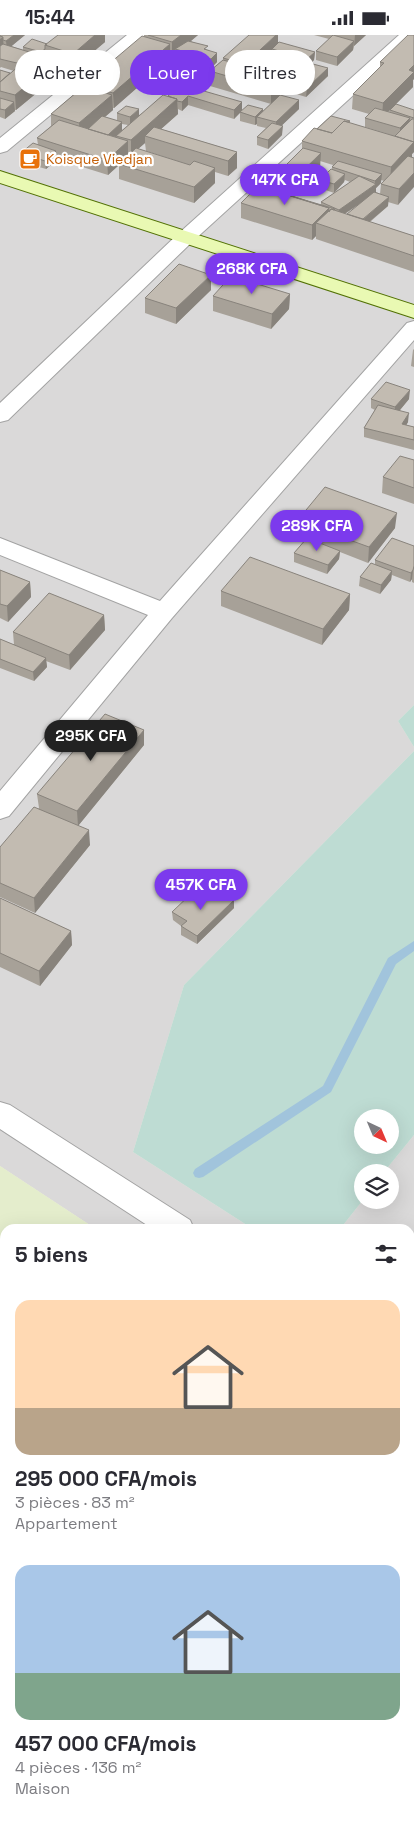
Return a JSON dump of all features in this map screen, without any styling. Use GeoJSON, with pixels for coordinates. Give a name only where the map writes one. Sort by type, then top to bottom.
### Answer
{"type":"FeatureCollection","features":[{"type":"Feature","properties":{"kind":"street"},"geometry":{"type":"LineString","coordinates":[[0,147],[138,35]]}},
{"type":"Feature","properties":{"kind":"street"},"geometry":{"type":"LineString","coordinates":[[0,415],[185,238],[409,35]]}},
{"type":"Feature","properties":{"kind":"street"},"geometry":{"type":"LineString","coordinates":[[0,177],[414,313]]}},
{"type":"Feature","properties":{"kind":"street"},"geometry":{"type":"LineString","coordinates":[[0,809],[164,612],[414,327]]}},
{"type":"Feature","properties":{"kind":"street"},"geometry":{"type":"LineString","coordinates":[[0,546],[164,612]]}},
{"type":"Feature","properties":{"kind":"street"},"geometry":{"type":"LineString","coordinates":[[0,1114],[171,1224]]}},
{"type":"Feature","properties":{"kind":"shaded area"},"geometry":{"type":"Polygon","coordinates":[[[0,35],[414,35],[414,705],[398,721],[414,747],[414,751],[184,985],[133,1152],[245,1224],[88,1224],[0,1166],[0,35]]]}},
{"type":"Feature","properties":{"kind":"shaded area"},"geometry":{"type":"Polygon","coordinates":[[[414,705],[414,747],[398,721],[414,705]]]}},
{"type":"Feature","properties":{"kind":"shaded area"},"geometry":{"type":"Polygon","coordinates":[[[414,751],[414,1135],[399,1154],[399,1109],[354,1109],[354,1154],[399,1154],[390,1164],[354,1164],[354,1209],[356,1209],[344,1224],[245,1224],[133,1152],[184,985],[414,751]]]}},
{"type":"Feature","properties":{"kind":"shaded area"},"geometry":{"type":"Polygon","coordinates":[[[414,1135],[414,1224],[344,1224],[356,1209],[399,1209],[399,1164],[390,1164],[414,1135]]]}},
{"type":"Feature","properties":{"kind":"green space"},"geometry":{"type":"Polygon","coordinates":[[[0,1166],[88,1224],[0,1224],[0,1166]]]}},
{"type":"Feature","properties":{"kind":"building"},"geometry":{"type":"Polygon","coordinates":[[[0,35],[14,35],[6,41],[0,35]]]}},
{"type":"Feature","properties":{"kind":"building"},"geometry":{"type":"Polygon","coordinates":[[[58,35],[95,35],[78,50],[61,50],[45,45],[58,35]]]}},
{"type":"Feature","properties":{"kind":"building"},"geometry":{"type":"Polygon","coordinates":[[[148,35],[181,35],[172,42],[148,35]]]}},
{"type":"Feature","properties":{"kind":"building"},"geometry":{"type":"Polygon","coordinates":[[[249,35],[276,35],[260,50],[232,50],[249,35]]]}},
{"type":"Feature","properties":{"kind":"building"},"geometry":{"type":"Polygon","coordinates":[[[333,35],[354,41],[337,57],[316,51],[333,35]]]}},
{"type":"Feature","properties":{"kind":"building"},"geometry":{"type":"Polygon","coordinates":[[[408,35],[414,35],[414,65],[409,70],[414,72],[383,103],[353,94],[384,63],[380,62],[408,35]]]}},
{"type":"Feature","properties":{"kind":"building"},"geometry":{"type":"Polygon","coordinates":[[[142,36],[170,44],[163,50],[130,50],[130,78],[120,87],[120,55],[142,36]]]}},
{"type":"Feature","properties":{"kind":"building"},"geometry":{"type":"Polygon","coordinates":[[[32,39],[47,44],[44,50],[23,47],[32,39]]]}},
{"type":"Feature","properties":{"kind":"building"},"geometry":{"type":"Polygon","coordinates":[[[188,41],[208,46],[204,49],[207,50],[175,49],[188,41]]]}},
{"type":"Feature","properties":{"kind":"building"},"geometry":{"type":"Polygon","coordinates":[[[279,42],[308,50],[276,50],[272,49],[279,42]]]}},
{"type":"Feature","properties":{"kind":"building"},"geometry":{"type":"Polygon","coordinates":[[[3,44],[23,50],[15,50],[15,63],[0,59],[0,46],[3,44]]]}},
{"type":"Feature","properties":{"kind":"building"},"geometry":{"type":"Polygon","coordinates":[[[223,60],[225,61],[225,75],[215,72],[215,67],[223,60]]]}},
{"type":"Feature","properties":{"kind":"building"},"geometry":{"type":"Polygon","coordinates":[[[315,65],[328,68],[315,80],[315,65]]]}},
{"type":"Feature","properties":{"kind":"building"},"geometry":{"type":"Polygon","coordinates":[[[15,69],[15,95],[0,91],[0,82],[15,69]]]}},
{"type":"Feature","properties":{"kind":"building"},"geometry":{"type":"Polygon","coordinates":[[[0,70],[10,73],[0,82],[0,70]]]}},
{"type":"Feature","properties":{"kind":"building"},"geometry":{"type":"Polygon","coordinates":[[[215,94],[242,102],[234,110],[188,96],[182,102],[168,96],[215,94]]]}},
{"type":"Feature","properties":{"kind":"building"},"geometry":{"type":"Polygon","coordinates":[[[73,95],[112,95],[79,123],[51,114],[73,95]]]}},
{"type":"Feature","properties":{"kind":"building"},"geometry":{"type":"Polygon","coordinates":[[[163,95],[177,99],[131,140],[116,136],[163,95]]]}},
{"type":"Feature","properties":{"kind":"building"},"geometry":{"type":"Polygon","coordinates":[[[280,95],[299,100],[276,122],[257,117],[280,95]]]}},
{"type":"Feature","properties":{"kind":"building"},"geometry":{"type":"Polygon","coordinates":[[[0,98],[14,102],[5,110],[0,109],[0,98]]]}},
{"type":"Feature","properties":{"kind":"building"},"geometry":{"type":"Polygon","coordinates":[[[396,104],[414,110],[414,118],[390,110],[396,104]]]}},
{"type":"Feature","properties":{"kind":"building"},"geometry":{"type":"Polygon","coordinates":[[[248,105],[263,109],[255,117],[240,112],[248,105]]]}},
{"type":"Feature","properties":{"kind":"building"},"geometry":{"type":"Polygon","coordinates":[[[126,106],[139,109],[130,117],[117,113],[126,106]]]}},
{"type":"Feature","properties":{"kind":"building"},"geometry":{"type":"Polygon","coordinates":[[[375,108],[410,118],[400,128],[365,118],[375,108]]]}},
{"type":"Feature","properties":{"kind":"building"},"geometry":{"type":"Polygon","coordinates":[[[102,116],[122,122],[108,135],[88,129],[102,116]]]}},
{"type":"Feature","properties":{"kind":"building"},"geometry":{"type":"Polygon","coordinates":[[[331,116],[350,121],[344,121],[332,133],[317,129],[331,116]]]}},
{"type":"Feature","properties":{"kind":"building"},"geometry":{"type":"Polygon","coordinates":[[[414,119],[414,142],[395,136],[414,119]]]}},
{"type":"Feature","properties":{"kind":"building"},"geometry":{"type":"Polygon","coordinates":[[[59,120],[128,141],[107,160],[37,138],[59,120]]]}},
{"type":"Feature","properties":{"kind":"building"},"geometry":{"type":"Polygon","coordinates":[[[344,121],[414,142],[391,167],[302,141],[314,128],[332,133],[344,121]]]}},
{"type":"Feature","properties":{"kind":"building"},"geometry":{"type":"Polygon","coordinates":[[[272,123],[283,126],[268,140],[257,137],[272,123]]]}},
{"type":"Feature","properties":{"kind":"building"},"geometry":{"type":"Polygon","coordinates":[[[154,127],[237,152],[228,161],[145,136],[154,127]]]}},
{"type":"Feature","properties":{"kind":"building"},"geometry":{"type":"Polygon","coordinates":[[[33,143],[56,151],[45,161],[21,153],[33,143]]]}},
{"type":"Feature","properties":{"kind":"building"},"geometry":{"type":"Polygon","coordinates":[[[136,148],[190,165],[194,161],[215,168],[194,187],[119,164],[136,148]]]}},
{"type":"Feature","properties":{"kind":"building"},"geometry":{"type":"Polygon","coordinates":[[[303,148],[321,153],[281,192],[264,187],[303,148]]]}},
{"type":"Feature","properties":{"kind":"building"},"geometry":{"type":"Polygon","coordinates":[[[408,156],[414,158],[414,173],[399,189],[381,184],[408,156]]]}},
{"type":"Feature","properties":{"kind":"building"},"geometry":{"type":"Polygon","coordinates":[[[338,161],[382,174],[375,181],[332,167],[338,161]]]}},
{"type":"Feature","properties":{"kind":"building"},"geometry":{"type":"Polygon","coordinates":[[[331,169],[345,174],[334,184],[320,180],[331,169]]]}},
{"type":"Feature","properties":{"kind":"building"},"geometry":{"type":"Polygon","coordinates":[[[359,176],[376,184],[339,210],[321,202],[359,176]]]}},
{"type":"Feature","properties":{"kind":"building"},"geometry":{"type":"Polygon","coordinates":[[[258,186],[329,208],[312,225],[241,203],[258,186]]]}},
{"type":"Feature","properties":{"kind":"building"},"geometry":{"type":"Polygon","coordinates":[[[374,192],[389,197],[363,219],[347,214],[374,192]]]}},
{"type":"Feature","properties":{"kind":"building"},"geometry":{"type":"Polygon","coordinates":[[[288,195],[335,209],[331,209],[329,212],[329,208],[288,195]]]}},
{"type":"Feature","properties":{"kind":"building"},"geometry":{"type":"Polygon","coordinates":[[[331,209],[414,236],[414,256],[316,223],[331,209]]]}},
{"type":"Feature","properties":{"kind":"building"},"geometry":{"type":"Polygon","coordinates":[[[179,264],[211,275],[176,308],[145,298],[179,264]]]}},
{"type":"Feature","properties":{"kind":"building"},"geometry":{"type":"Polygon","coordinates":[[[231,276],[290,294],[272,314],[213,296],[231,276]]]}},
{"type":"Feature","properties":{"kind":"building"},"geometry":{"type":"Polygon","coordinates":[[[386,382],[410,390],[395,407],[371,399],[386,382]]]}},
{"type":"Feature","properties":{"kind":"building"},"geometry":{"type":"Polygon","coordinates":[[[378,405],[409,413],[402,424],[414,427],[414,440],[364,428],[378,405]]]}},
{"type":"Feature","properties":{"kind":"building"},"geometry":{"type":"Polygon","coordinates":[[[400,456],[414,460],[414,488],[383,477],[400,456]]]}},
{"type":"Feature","properties":{"kind":"building"},"geometry":{"type":"Polygon","coordinates":[[[325,487],[397,513],[369,547],[297,521],[325,487]]]}},
{"type":"Feature","properties":{"kind":"building"},"geometry":{"type":"Polygon","coordinates":[[[307,538],[340,551],[328,565],[294,553],[307,538]]]}},
{"type":"Feature","properties":{"kind":"building"},"geometry":{"type":"Polygon","coordinates":[[[392,538],[414,546],[414,566],[411,573],[375,560],[392,538]]]}},
{"type":"Feature","properties":{"kind":"building"},"geometry":{"type":"Polygon","coordinates":[[[250,557],[350,594],[323,629],[221,591],[250,557]]]}},
{"type":"Feature","properties":{"kind":"building"},"geometry":{"type":"Polygon","coordinates":[[[371,563],[392,571],[381,585],[360,577],[371,563]]]}},
{"type":"Feature","properties":{"kind":"building"},"geometry":{"type":"Polygon","coordinates":[[[0,570],[30,582],[7,606],[0,604],[0,570]]]}},
{"type":"Feature","properties":{"kind":"building"},"geometry":{"type":"Polygon","coordinates":[[[49,593],[104,615],[69,655],[13,632],[49,593]]]}},
{"type":"Feature","properties":{"kind":"building"},"geometry":{"type":"Polygon","coordinates":[[[0,639],[46,658],[33,672],[0,659],[0,639]]]}},
{"type":"Feature","properties":{"kind":"building"},"geometry":{"type":"Polygon","coordinates":[[[105,714],[144,730],[77,811],[37,794],[105,714]]]}},
{"type":"Feature","properties":{"kind":"building"},"geometry":{"type":"Polygon","coordinates":[[[34,807],[89,830],[34,898],[0,883],[0,847],[34,807]]]}},
{"type":"Feature","properties":{"kind":"building"},"geometry":{"type":"Polygon","coordinates":[[[194,891],[210,900],[219,891],[234,900],[197,936],[181,926],[187,921],[172,912],[194,891]]]}},
{"type":"Feature","properties":{"kind":"building"},"geometry":{"type":"Polygon","coordinates":[[[0,898],[71,931],[39,971],[0,953],[0,898]]]}},
{"type":"Feature","properties":{"kind":"waterway"},"geometry":{"type":"LineString","coordinates":[[199,1173],[327,1089],[392,961],[414,945]]}},
{"type":"Feature","properties":{"kind":"place","name":"Koisque Viedjan"},"geometry":{"type":"Point","coordinates":[30,159]}}]}
